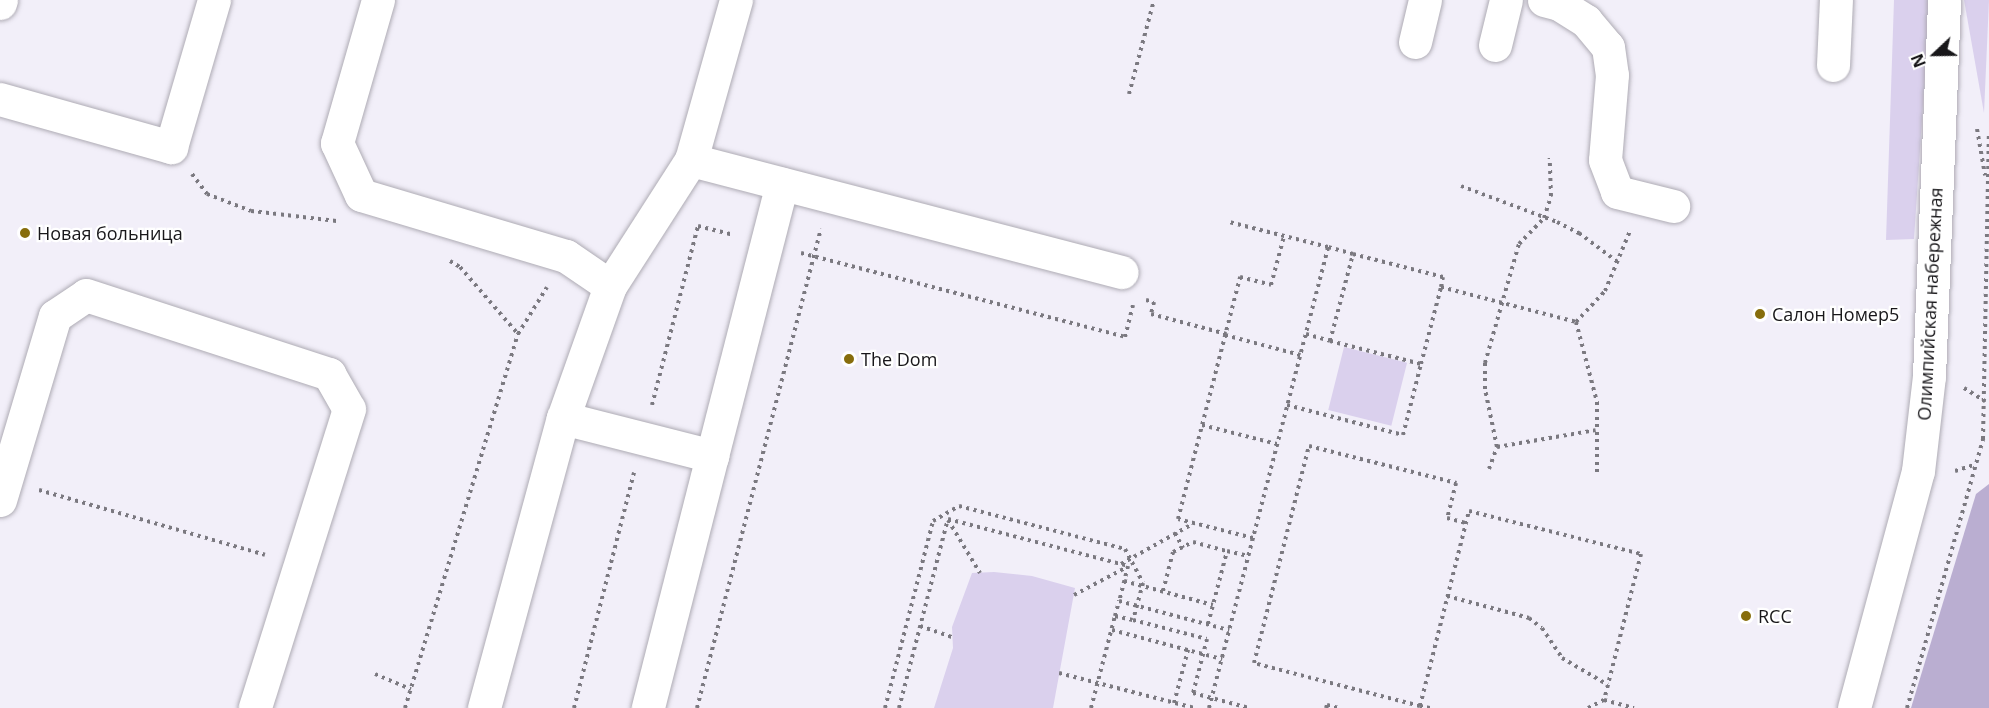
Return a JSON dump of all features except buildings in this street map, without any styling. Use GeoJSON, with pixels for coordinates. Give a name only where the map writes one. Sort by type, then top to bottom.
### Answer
{"type":"FeatureCollection","features":[{"type":"Feature","properties":{"kind":"street"},"geometry":{"type":"LineString","coordinates":[[0,99],[171,147],[214,0]]}},
{"type":"Feature","properties":{"kind":"street"},"geometry":{"type":"LineString","coordinates":[[378,0],[338,143],[362,195],[566,256],[610,286]]}},
{"type":"Feature","properties":{"kind":"street"},"geometry":{"type":"LineString","coordinates":[[484,708],[563,418],[610,286],[691,160],[736,0]]}},
{"type":"Feature","properties":{"kind":"street"},"geometry":{"type":"LineString","coordinates":[[1415,42],[1425,0]]}},
{"type":"Feature","properties":{"kind":"street"},"geometry":{"type":"LineString","coordinates":[[1495,45],[1506,0]]}},
{"type":"Feature","properties":{"kind":"street"},"geometry":{"type":"LineString","coordinates":[[1544,0],[1559,4],[1586,21],[1608,46],[1612,75],[1605,160],[1617,192],[1673,206]]}},
{"type":"Feature","properties":{"kind":"street"},"geometry":{"type":"LineString","coordinates":[[1833,65],[1836,0]]}},
{"type":"Feature","properties":{"kind":"street","name":"Олимпийская набережная"},"geometry":{"type":"LineString","coordinates":[[1854,708],[1918,471],[1929,376],[1944,0]]}},
{"type":"Feature","properties":{"kind":"street"},"geometry":{"type":"LineString","coordinates":[[691,160],[1122,272]]}},
{"type":"Feature","properties":{"kind":"street"},"geometry":{"type":"LineString","coordinates":[[648,708],[782,184]]}},
{"type":"Feature","properties":{"kind":"street"},"geometry":{"type":"LineString","coordinates":[[3,490],[55,316],[86,294],[328,374],[349,409],[297,565],[255,708]]}},
{"type":"Feature","properties":{"kind":"street"},"geometry":{"type":"LineString","coordinates":[[563,418],[712,456]]}},
{"type":"Feature","properties":{"kind":"path"},"geometry":{"type":"LineString","coordinates":[[1130,94],[1154,0]]}},
{"type":"Feature","properties":{"kind":"path"},"geometry":{"type":"LineString","coordinates":[[1907,708],[1983,439],[1989,134]]}},
{"type":"Feature","properties":{"kind":"path"},"geometry":{"type":"LineString","coordinates":[[171,147],[207,194],[251,211],[338,222]]}},
{"type":"Feature","properties":{"kind":"path"},"geometry":{"type":"LineString","coordinates":[[1490,469],[1497,447],[1485,389],[1485,363],[1519,244],[1544,218],[1551,196],[1550,158]]}},
{"type":"Feature","properties":{"kind":"path"},"geometry":{"type":"LineString","coordinates":[[1461,186],[1498,197],[1579,233],[1618,263]]}},
{"type":"Feature","properties":{"kind":"path"},"geometry":{"type":"LineString","coordinates":[[697,708],[829,196]]}},
{"type":"Feature","properties":{"kind":"path"},"geometry":{"type":"LineString","coordinates":[[1229,222],[1443,277],[1403,435],[1287,405]]}},
{"type":"Feature","properties":{"kind":"path"},"geometry":{"type":"LineString","coordinates":[[1576,322],[1605,291],[1632,224]]}},
{"type":"Feature","properties":{"kind":"path"},"geometry":{"type":"LineString","coordinates":[[1253,538],[1178,519],[1240,277],[1271,285],[1284,236]]}},
{"type":"Feature","properties":{"kind":"path"},"geometry":{"type":"LineString","coordinates":[[1209,708],[1328,247]]}},
{"type":"Feature","properties":{"kind":"path"},"geometry":{"type":"LineString","coordinates":[[1330,341],[1353,254]]}},
{"type":"Feature","properties":{"kind":"path"},"geometry":{"type":"LineString","coordinates":[[405,708],[518,334],[566,256]]}},
{"type":"Feature","properties":{"kind":"path"},"geometry":{"type":"LineString","coordinates":[[443,257],[460,267],[518,334]]}},
{"type":"Feature","properties":{"kind":"path"},"geometry":{"type":"LineString","coordinates":[[1441,287],[1576,322]]}},
{"type":"Feature","properties":{"kind":"path"},"geometry":{"type":"LineString","coordinates":[[1111,333],[1125,337],[1135,297],[1154,302],[1151,314],[1300,355]]}},
{"type":"Feature","properties":{"kind":"path"},"geometry":{"type":"LineString","coordinates":[[1576,322],[1597,402],[1597,472]]}},
{"type":"Feature","properties":{"kind":"path"},"geometry":{"type":"LineString","coordinates":[[1306,334],[1421,364]]}},
{"type":"Feature","properties":{"kind":"path"},"geometry":{"type":"LineString","coordinates":[[1202,425],[1277,444]]}},
{"type":"Feature","properties":{"kind":"path"},"geometry":{"type":"LineString","coordinates":[[1497,447],[1596,430]]}},
{"type":"Feature","properties":{"kind":"path"},"geometry":{"type":"LineString","coordinates":[[1430,708],[1254,663],[1310,446],[1456,483],[1447,518],[1466,523]]}},
{"type":"Feature","properties":{"kind":"path"},"geometry":{"type":"LineString","coordinates":[[3,490],[297,565]]}},
{"type":"Feature","properties":{"kind":"path"},"geometry":{"type":"LineString","coordinates":[[885,708],[933,520],[959,506],[1125,549],[1142,586],[1133,620]]}},
{"type":"Feature","properties":{"kind":"path"},"geometry":{"type":"LineString","coordinates":[[1420,705],[1469,511],[1641,554],[1604,700]]}},
{"type":"Feature","properties":{"kind":"path"},"geometry":{"type":"LineString","coordinates":[[948,519],[1128,566]]}},
{"type":"Feature","properties":{"kind":"path"},"geometry":{"type":"LineString","coordinates":[[948,519],[980,573]]}},
{"type":"Feature","properties":{"kind":"path"},"geometry":{"type":"LineString","coordinates":[[899,708],[948,519]]}},
{"type":"Feature","properties":{"kind":"path"},"geometry":{"type":"LineString","coordinates":[[1120,564],[1194,523]]}},
{"type":"Feature","properties":{"kind":"path"},"geometry":{"type":"LineString","coordinates":[[1175,533],[1183,548]]}},
{"type":"Feature","properties":{"kind":"path"},"geometry":{"type":"LineString","coordinates":[[1163,591],[1173,552],[1193,542],[1248,556]]}},
{"type":"Feature","properties":{"kind":"path"},"geometry":{"type":"LineString","coordinates":[[1208,624],[1227,551]]}},
{"type":"Feature","properties":{"kind":"path"},"geometry":{"type":"LineString","coordinates":[[1091,708],[1128,566]]}},
{"type":"Feature","properties":{"kind":"path"},"geometry":{"type":"LineString","coordinates":[[1074,596],[1128,566]]}},
{"type":"Feature","properties":{"kind":"path"},"geometry":{"type":"LineString","coordinates":[[1124,581],[1213,604]]}},
{"type":"Feature","properties":{"kind":"path"},"geometry":{"type":"LineString","coordinates":[[1447,596],[1529,618],[1542,628],[1562,658],[1608,685]]}},
{"type":"Feature","properties":{"kind":"path"},"geometry":{"type":"LineString","coordinates":[[1119,601],[1229,630]]}},
{"type":"Feature","properties":{"kind":"path"},"geometry":{"type":"LineString","coordinates":[[1115,615],[1207,639],[1193,693],[1249,708]]}},
{"type":"Feature","properties":{"kind":"path"},"geometry":{"type":"LineString","coordinates":[[920,626],[952,637]]}},
{"type":"Feature","properties":{"kind":"path"},"geometry":{"type":"LineString","coordinates":[[1112,630],[1222,659]]}},
{"type":"Feature","properties":{"kind":"path"},"geometry":{"type":"LineString","coordinates":[[1174,703],[1188,651]]}},
{"type":"Feature","properties":{"kind":"path"},"geometry":{"type":"LineString","coordinates":[[1059,673],[1194,708]]}},
{"type":"Feature","properties":{"kind":"path"},"geometry":{"type":"LineString","coordinates":[[375,674],[411,689]]}},
{"type":"Feature","properties":{"kind":"path"},"geometry":{"type":"LineString","coordinates":[[1588,708],[1604,700],[1634,708]]}},
{"type":"Feature","properties":{"kind":"path"},"geometry":{"type":"LineString","coordinates":[[1326,708],[1327,705],[1339,708]]}},
{"type":"Feature","properties":{"kind":"shaded area"},"geometry":{"type":"Polygon","coordinates":[[[1894,0],[1930,0],[1914,239],[1886,240],[1894,0]]]}},
{"type":"Feature","properties":{"kind":"shaded area"},"geometry":{"type":"Polygon","coordinates":[[[1964,0],[1989,0],[1984,113],[1964,0]]]}},
{"type":"Feature","properties":{"kind":"shaded area"},"geometry":{"type":"Polygon","coordinates":[[[1344,347],[1407,363],[1391,426],[1328,410],[1344,347]]]}},
{"type":"Feature","properties":{"kind":"shaded area"},"geometry":{"type":"Polygon","coordinates":[[[1989,484],[1989,708],[1911,708],[1976,494],[1989,484]]]}},
{"type":"Feature","properties":{"kind":"shaded area"},"geometry":{"type":"Polygon","coordinates":[[[994,572],[1032,576],[1075,588],[1053,708],[934,708],[953,648],[952,627],[972,573],[994,572]]]}},
{"type":"Feature","properties":{"kind":"place","name":"Новая больница"},"geometry":{"type":"Point","coordinates":[25,233]}},
{"type":"Feature","properties":{"kind":"place","name":"Салон Номер5"},"geometry":{"type":"Point","coordinates":[1760,314]}},
{"type":"Feature","properties":{"kind":"place","name":"The Dom"},"geometry":{"type":"Point","coordinates":[849,359]}},
{"type":"Feature","properties":{"kind":"place","name":"RCC"},"geometry":{"type":"Point","coordinates":[1746,616]}}]}
